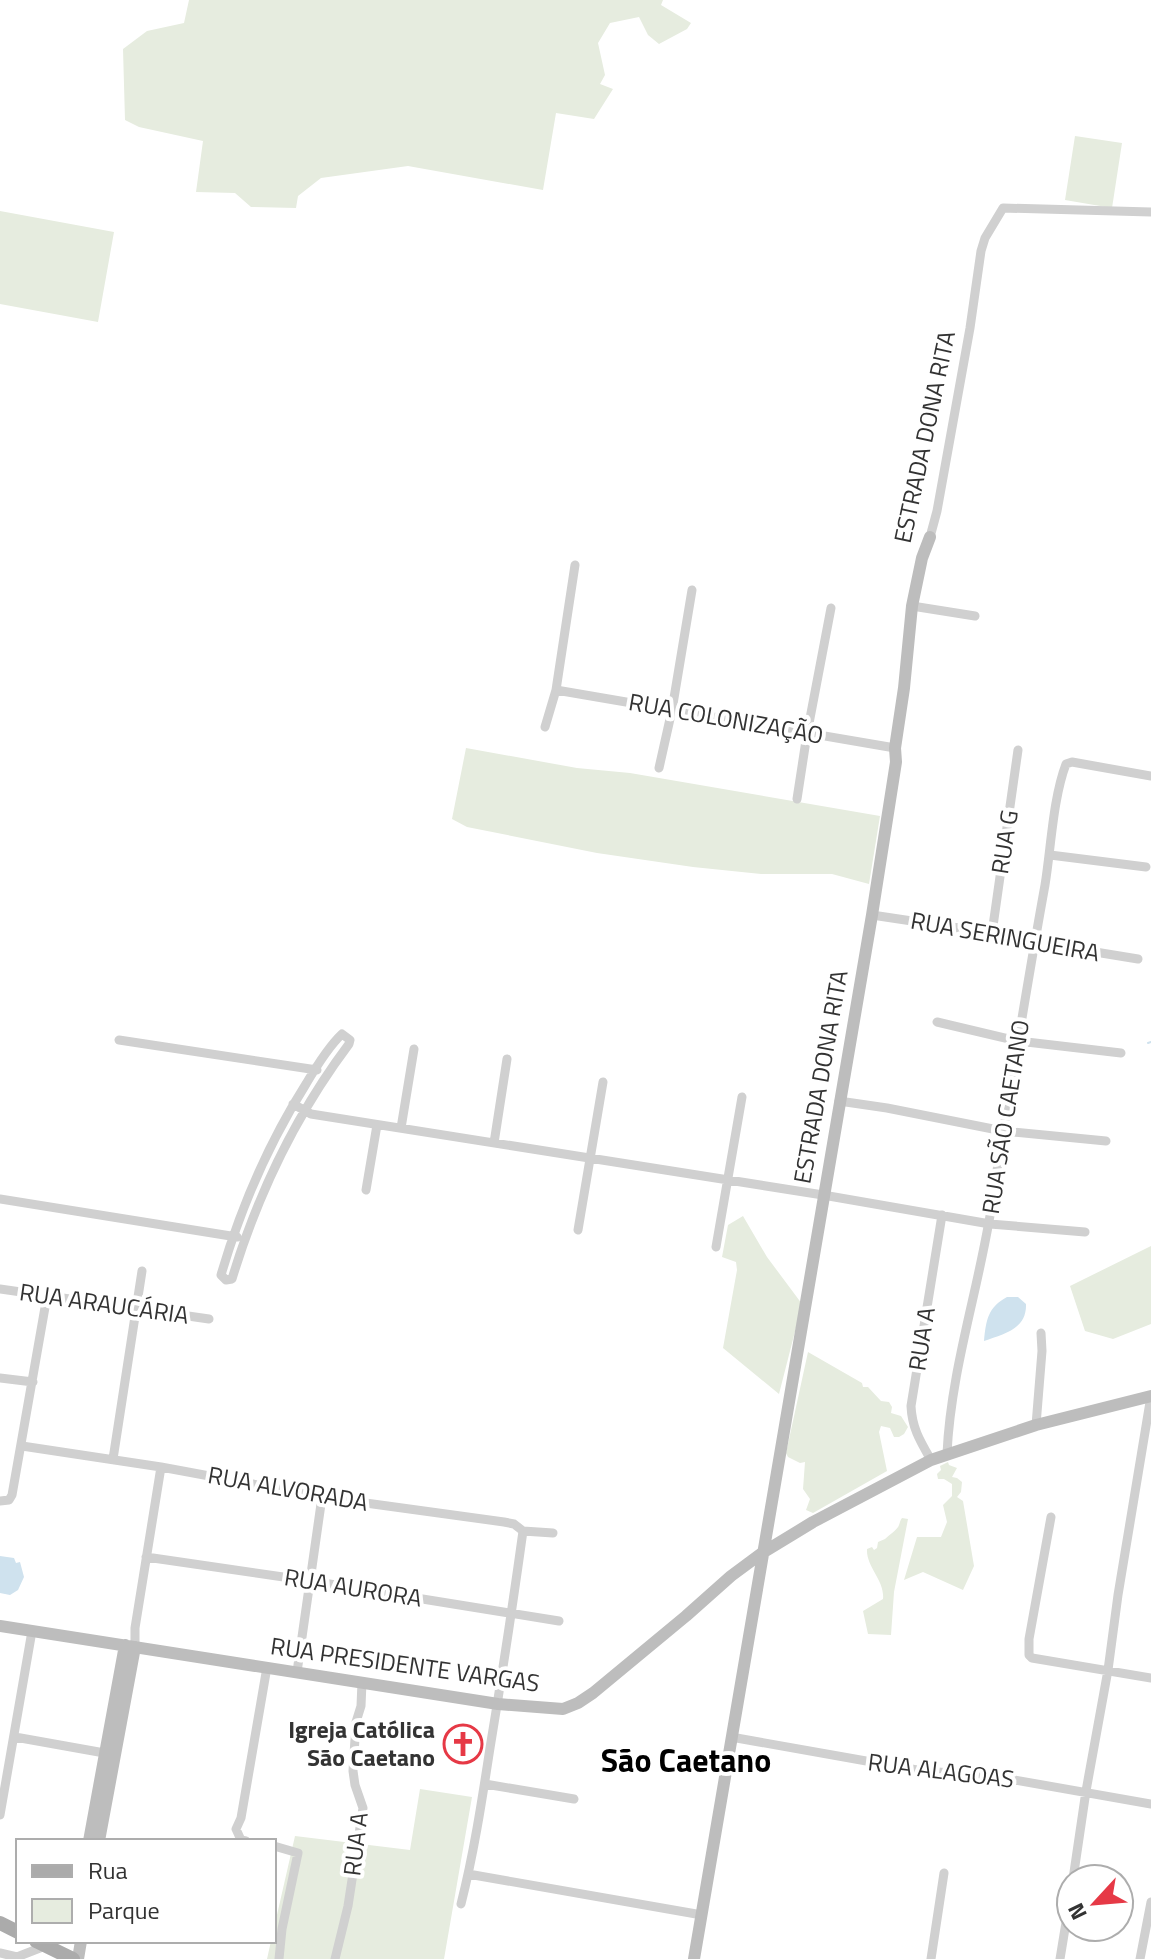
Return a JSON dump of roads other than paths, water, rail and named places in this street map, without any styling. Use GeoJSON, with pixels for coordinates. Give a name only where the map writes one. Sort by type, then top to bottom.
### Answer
{"type":"FeatureCollection","features":[{"type":"Feature","properties":{"kind":"main road","name":"ESTRADA DONA RITA"},"geometry":{"type":"LineString","coordinates":[[694,1959],[872,915],[896,762],[895,748],[912,606],[922,558],[930,537]]}},
{"type":"Feature","properties":{"kind":"main road","name":"RUA PRESIDENTE VARGAS"},"geometry":{"type":"LineString","coordinates":[[0,1626],[498,1704],[563,1709],[593,1693],[731,1576],[813,1522],[947,1454],[1036,1425],[1151,1396]]}},
{"type":"Feature","properties":{"kind":"main road"},"geometry":{"type":"LineString","coordinates":[[89,1839],[110,1754],[130,1646]]}},
{"type":"Feature","properties":{"kind":"main road"},"geometry":{"type":"LineString","coordinates":[[99,1839],[110,1754]]}},
{"type":"Feature","properties":{"kind":"main road"},"geometry":{"type":"LineString","coordinates":[[41,1943],[71,1953]]}},
{"type":"Feature","properties":{"kind":"street","name":"ESTRADA DONA RITA"},"geometry":{"type":"LineString","coordinates":[[930,537],[970,328],[981,251],[1003,208],[1151,212]]}},
{"type":"Feature","properties":{"kind":"street"},"geometry":{"type":"LineString","coordinates":[[545,727],[556,690],[575,565]]}},
{"type":"Feature","properties":{"kind":"street"},"geometry":{"type":"LineString","coordinates":[[659,768],[692,590]]}},
{"type":"Feature","properties":{"kind":"street"},"geometry":{"type":"LineString","coordinates":[[912,606],[975,616]]}},
{"type":"Feature","properties":{"kind":"street"},"geometry":{"type":"LineString","coordinates":[[797,799],[831,608]]}},
{"type":"Feature","properties":{"kind":"street","name":"RUA COLONIZAÇÃO"},"geometry":{"type":"LineString","coordinates":[[556,690],[895,748]]}},
{"type":"Feature","properties":{"kind":"street","name":"RUA G"},"geometry":{"type":"LineString","coordinates":[[992,933],[1018,750]]}},
{"type":"Feature","properties":{"kind":"street","name":"RUA SÃO CAETANO"},"geometry":{"type":"LineString","coordinates":[[947,1454],[948,1427],[990,1224],[1060,779],[1066,764],[1072,762],[1151,776]]}},
{"type":"Feature","properties":{"kind":"street"},"geometry":{"type":"LineString","coordinates":[[1050,855],[1146,867]]}},
{"type":"Feature","properties":{"kind":"street","name":"RUA SERINGUEIRA"},"geometry":{"type":"LineString","coordinates":[[872,915],[1138,959]]}},
{"type":"Feature","properties":{"kind":"street"},"geometry":{"type":"LineString","coordinates":[[937,1022],[1018,1041],[1121,1053]]}},
{"type":"Feature","properties":{"kind":"street"},"geometry":{"type":"LineString","coordinates":[[342,1034],[347,1036],[349,1044],[326,1075],[269,1176],[232,1279],[226,1280],[221,1275],[258,1171],[293,1104],[316,1069],[339,1037],[342,1034]]}},
{"type":"Feature","properties":{"kind":"street"},"geometry":{"type":"LineString","coordinates":[[119,1040],[316,1069],[326,1075]]}},
{"type":"Feature","properties":{"kind":"street"},"geometry":{"type":"LineString","coordinates":[[401,1128],[414,1049]]}},
{"type":"Feature","properties":{"kind":"street"},"geometry":{"type":"LineString","coordinates":[[494,1143],[507,1059]]}},
{"type":"Feature","properties":{"kind":"street"},"geometry":{"type":"LineString","coordinates":[[578,1230],[603,1082]]}},
{"type":"Feature","properties":{"kind":"street"},"geometry":{"type":"LineString","coordinates":[[716,1247],[742,1097]]}},
{"type":"Feature","properties":{"kind":"street"},"geometry":{"type":"LineString","coordinates":[[839,1101],[1003,1131],[1106,1141]]}},
{"type":"Feature","properties":{"kind":"street"},"geometry":{"type":"LineString","coordinates":[[293,1104],[311,1114],[377,1125],[990,1224],[1085,1232]]}},
{"type":"Feature","properties":{"kind":"street"},"geometry":{"type":"LineString","coordinates":[[366,1190],[377,1125]]}},
{"type":"Feature","properties":{"kind":"street"},"geometry":{"type":"LineString","coordinates":[[0,1199],[233,1235],[244,1240]]}},
{"type":"Feature","properties":{"kind":"street","name":"RUA A"},"geometry":{"type":"LineString","coordinates":[[931,1460],[911,1421],[911,1406],[942,1215]]}},
{"type":"Feature","properties":{"kind":"street"},"geometry":{"type":"LineString","coordinates":[[113,1459],[142,1271]]}},
{"type":"Feature","properties":{"kind":"street","name":"RUA ARAUCÁRIA"},"geometry":{"type":"LineString","coordinates":[[0,1289],[209,1319]]}},
{"type":"Feature","properties":{"kind":"street"},"geometry":{"type":"LineString","coordinates":[[2,1501],[9,1500],[12,1495],[47,1296]]}},
{"type":"Feature","properties":{"kind":"street"},"geometry":{"type":"LineString","coordinates":[[1036,1425],[1041,1333]]}},
{"type":"Feature","properties":{"kind":"street"},"geometry":{"type":"LineString","coordinates":[[0,1378],[33,1382]]}},
{"type":"Feature","properties":{"kind":"street"},"geometry":{"type":"LineString","coordinates":[[1075,1863],[1151,1396]]}},
{"type":"Feature","properties":{"kind":"street","name":"RUA ALVORADA"},"geometry":{"type":"LineString","coordinates":[[22,1446],[161,1467],[322,1497],[504,1522],[514,1524],[523,1531],[553,1533]]}},
{"type":"Feature","properties":{"kind":"street"},"geometry":{"type":"LineString","coordinates":[[130,1646],[161,1467]]}},
{"type":"Feature","properties":{"kind":"street"},"geometry":{"type":"LineString","coordinates":[[297,1672],[322,1497]]}},
{"type":"Feature","properties":{"kind":"street"},"geometry":{"type":"LineString","coordinates":[[1051,1517],[1029,1639],[1029,1655],[1151,1678]]}},
{"type":"Feature","properties":{"kind":"street"},"geometry":{"type":"LineString","coordinates":[[461,1904],[485,1784],[523,1531]]}},
{"type":"Feature","properties":{"kind":"street","name":"RUA AURORA"},"geometry":{"type":"LineString","coordinates":[[146,1557],[559,1621]]}},
{"type":"Feature","properties":{"kind":"street"},"geometry":{"type":"LineString","coordinates":[[0,1815],[32,1631]]}},
{"type":"Feature","properties":{"kind":"street"},"geometry":{"type":"LineString","coordinates":[[241,1839],[236,1829],[241,1818],[267,1667]]}},
{"type":"Feature","properties":{"kind":"street","name":"RUA A"},"geometry":{"type":"LineString","coordinates":[[335,1959],[348,1906],[363,1808],[353,1771],[362,1682]]}},
{"type":"Feature","properties":{"kind":"street"},"geometry":{"type":"LineString","coordinates":[[15,1737],[110,1754]]}},
{"type":"Feature","properties":{"kind":"street","name":"RUA ALAGOAS"},"geometry":{"type":"LineString","coordinates":[[731,1737],[917,1770],[1003,1778],[1151,1804]]}},
{"type":"Feature","properties":{"kind":"street"},"geometry":{"type":"LineString","coordinates":[[485,1784],[574,1799]]}},
{"type":"Feature","properties":{"kind":"street"},"geometry":{"type":"LineString","coordinates":[[276,1847],[298,1853],[279,1959]]}},
{"type":"Feature","properties":{"kind":"street"},"geometry":{"type":"LineString","coordinates":[[931,1959],[944,1873]]}},
{"type":"Feature","properties":{"kind":"street"},"geometry":{"type":"LineString","coordinates":[[468,1874],[702,1915]]}},
{"type":"Feature","properties":{"kind":"street"},"geometry":{"type":"LineString","coordinates":[[1140,1959],[1151,1902]]}},
{"type":"Feature","properties":{"kind":"street"},"geometry":{"type":"LineString","coordinates":[[0,1953],[17,1957],[41,1943]]}},
{"type":"Feature","properties":{"kind":"water"},"geometry":{"type":"Polygon","coordinates":[[[1007,1297],[1018,1297],[1026,1304],[1023,1319],[1013,1329],[984,1341],[989,1315],[1007,1297]]]}},
{"type":"Feature","properties":{"kind":"water"},"geometry":{"type":"Polygon","coordinates":[[[0,1556],[20,1562],[24,1577],[18,1590],[10,1595],[0,1593],[0,1556]]]}},
{"type":"Feature","properties":{"kind":"place","name":"Igreja Católica São Caetano"},"geometry":{"type":"Point","coordinates":[463,1744]}},
{"type":"Feature","properties":{"kind":"district","name":"São Caetano"},"geometry":{"type":"Point","coordinates":[686,1761]}}]}
